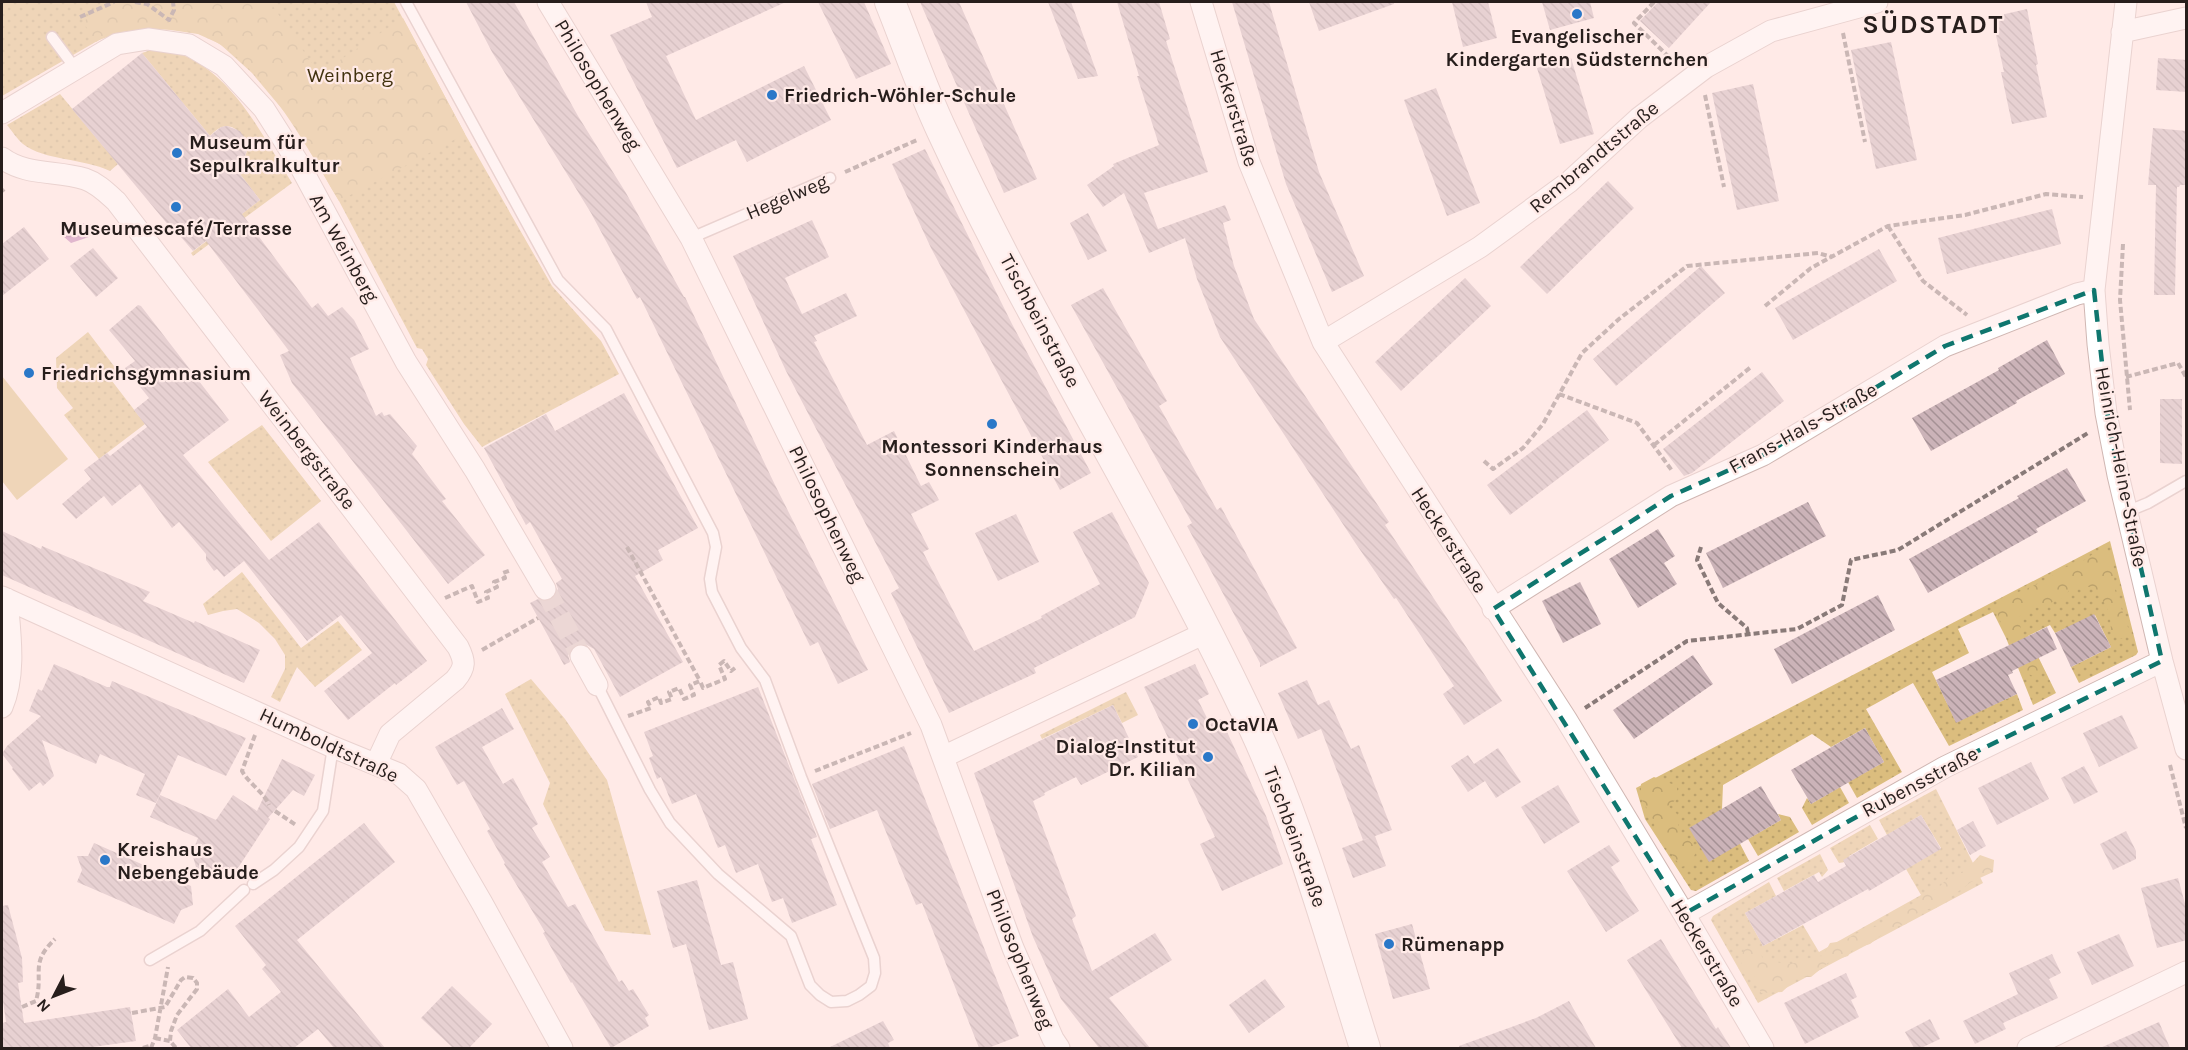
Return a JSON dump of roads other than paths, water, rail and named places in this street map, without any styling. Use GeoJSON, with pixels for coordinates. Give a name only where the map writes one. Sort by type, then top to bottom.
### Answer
{"type":"FeatureCollection","features":[{"type":"Feature","properties":{"kind":"main road","name":"Tischbeinstraße"},"geometry":{"type":"LineString","coordinates":[[890,2],[941,129],[1045,331],[1208,632],[1254,727],[1293,817],[1365,1048]]}},
{"type":"Feature","properties":{"kind":"street","name":"Philosophenweg"},"geometry":{"type":"LineString","coordinates":[[548,2],[691,238],[931,725],[1013,948],[1059,1048]]}},
{"type":"Feature","properties":{"kind":"street","name":"Heckerstraße"},"geometry":{"type":"LineString","coordinates":[[1201,2],[1249,162],[1323,342],[1566,719],[1763,1048]]}},
{"type":"Feature","properties":{"kind":"street","name":"Rembrandtstraße"},"geometry":{"type":"LineString","coordinates":[[1323,342],[1480,247],[1569,182],[1639,118],[1706,67],[1771,31],[1877,2]]}},
{"type":"Feature","properties":{"kind":"street","name":"Heinrich-Heine-Straße"},"geometry":{"type":"LineString","coordinates":[[2126,2],[2094,290],[2098,344],[2109,427],[2126,512],[2162,661],[2187,749]]}},
{"type":"Feature","properties":{"kind":"street"},"geometry":{"type":"LineString","coordinates":[[2122,32],[2187,18]]}},
{"type":"Feature","properties":{"kind":"street","name":"Am Weinberg"},"geometry":{"type":"LineString","coordinates":[[2,113],[117,44],[148,39],[189,45],[224,66],[264,109],[299,164],[406,362],[475,470],[545,589]]}},
{"type":"Feature","properties":{"kind":"street","name":"Weinbergstraße"},"geometry":{"type":"LineString","coordinates":[[2,158],[10,164],[35,171],[84,179],[101,187],[116,201],[451,637],[465,660],[464,670],[390,734],[376,764]]}},
{"type":"Feature","properties":{"kind":"street","name":"Frans-Hals-Straße"},"geometry":{"type":"LineString","coordinates":[[1493,609],[1671,496],[1763,455],[1945,346],[2077,294],[2094,290]]}},
{"type":"Feature","properties":{"kind":"street"},"geometry":{"type":"LineString","coordinates":[[2,707],[10,672],[4,598]]}},
{"type":"Feature","properties":{"kind":"street","name":"Humboldtstraße"},"geometry":{"type":"LineString","coordinates":[[4,598],[333,747],[399,774],[416,789],[562,1048]]}},
{"type":"Feature","properties":{"kind":"street"},"geometry":{"type":"LineString","coordinates":[[944,758],[1208,632]]}},
{"type":"Feature","properties":{"kind":"street"},"geometry":{"type":"LineString","coordinates":[[581,656],[597,685]]}},
{"type":"Feature","properties":{"kind":"street","name":"Rubensstraße"},"geometry":{"type":"LineString","coordinates":[[1684,914],[1945,767],[2162,661]]}},
{"type":"Feature","properties":{"kind":"street"},"geometry":{"type":"LineString","coordinates":[[2028,1048],[2187,972]]}},
{"type":"Feature","properties":{"kind":"lane"},"geometry":{"type":"LineString","coordinates":[[406,2],[558,280],[606,329],[713,532],[716,547],[710,579],[712,592],[741,648],[765,680],[801,777],[874,958],[875,973],[871,986],[847,1001],[831,1002],[810,985],[791,936],[718,874],[670,824],[650,790],[597,685]]}},
{"type":"Feature","properties":{"kind":"lane"},"geometry":{"type":"LineString","coordinates":[[52,37],[75,68]]}},
{"type":"Feature","properties":{"kind":"lane","name":"Hegelweg"},"geometry":{"type":"LineString","coordinates":[[691,238],[830,178]]}},
{"type":"Feature","properties":{"kind":"lane"},"geometry":{"type":"LineString","coordinates":[[2126,512],[2148,503],[2187,481]]}},
{"type":"Feature","properties":{"kind":"lane"},"geometry":{"type":"LineString","coordinates":[[150,960],[200,931],[249,887],[274,870],[309,834],[322,811],[333,747]]}},
{"type":"Feature","properties":{"kind":"tunnel"},"geometry":{"type":"LineString","coordinates":[[545,589],[581,656]]}},
{"type":"Feature","properties":{"kind":"place","name":"Evangelischer Kindergarten Südsternchen"},"geometry":{"type":"Point","coordinates":[1577,14]}},
{"type":"Feature","properties":{"kind":"place","name":"Friedrich-Wöhler-Schule"},"geometry":{"type":"Point","coordinates":[772,95]}},
{"type":"Feature","properties":{"kind":"place","name":"Museum für Sepulkralkultur"},"geometry":{"type":"Point","coordinates":[177,153]}},
{"type":"Feature","properties":{"kind":"place","name":"Museumescafé/Terrasse"},"geometry":{"type":"Point","coordinates":[176,207]}},
{"type":"Feature","properties":{"kind":"place","name":"Friedrichsgymnasium"},"geometry":{"type":"Point","coordinates":[29,373]}},
{"type":"Feature","properties":{"kind":"place","name":"Montessori Kinderhaus Sonnenschein"},"geometry":{"type":"Point","coordinates":[992,424]}},
{"type":"Feature","properties":{"kind":"place","name":"OctaVIA"},"geometry":{"type":"Point","coordinates":[1193,724]}},
{"type":"Feature","properties":{"kind":"place","name":"Dialog-Institut Dr. Kilian"},"geometry":{"type":"Point","coordinates":[1208,757]}},
{"type":"Feature","properties":{"kind":"place","name":"Kreishaus Nebengebäude"},"geometry":{"type":"Point","coordinates":[105,860]}},
{"type":"Feature","properties":{"kind":"place","name":"Rümenapp"},"geometry":{"type":"Point","coordinates":[1389,944]}},
{"type":"Feature","properties":{"kind":"district","name":"SÜDSTADT"},"geometry":{"type":"Point","coordinates":[1933,24]}},
{"type":"Feature","properties":{"kind":"park label","name":"Weinberg"},"geometry":{"type":"Point","coordinates":[350,75]}}]}
